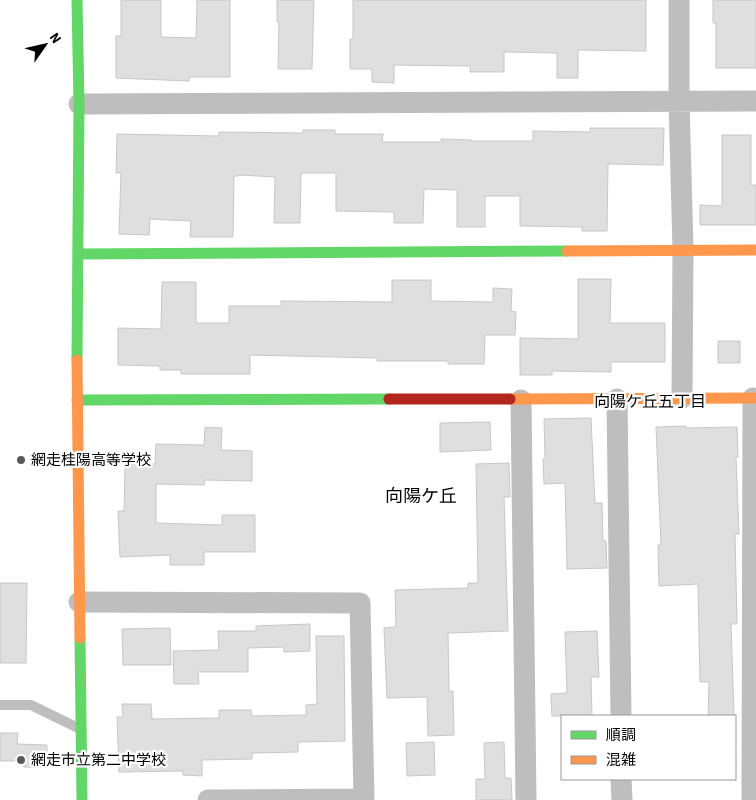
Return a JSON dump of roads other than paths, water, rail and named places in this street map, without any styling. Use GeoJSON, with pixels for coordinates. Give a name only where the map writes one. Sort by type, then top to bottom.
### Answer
{"type":"FeatureCollection","features":[{"type":"Feature","properties":{"kind":"street"},"geometry":{"type":"LineString","coordinates":[[78,0],[77,400],[82,800]]}},
{"type":"Feature","properties":{"kind":"street"},"geometry":{"type":"LineString","coordinates":[[679,0],[679,101],[683,249],[682,398]]}},
{"type":"Feature","properties":{"kind":"street"},"geometry":{"type":"LineString","coordinates":[[79,104],[756,101]]}},
{"type":"Feature","properties":{"kind":"street"},"geometry":{"type":"LineString","coordinates":[[78,254],[756,250]]}},
{"type":"Feature","properties":{"kind":"street"},"geometry":{"type":"LineString","coordinates":[[77,400],[754,398],[752,800]]}},
{"type":"Feature","properties":{"kind":"street"},"geometry":{"type":"LineString","coordinates":[[617,399],[621,715]]}},
{"type":"Feature","properties":{"kind":"street"},"geometry":{"type":"LineString","coordinates":[[521,400],[526,800]]}},
{"type":"Feature","properties":{"kind":"street"},"geometry":{"type":"LineString","coordinates":[[79,602],[360,603],[364,799],[208,800]]}},
{"type":"Feature","properties":{"kind":"street"},"geometry":{"type":"LineString","coordinates":[[622,780],[622,800]]}},
{"type":"Feature","properties":{"kind":"lane"},"geometry":{"type":"LineString","coordinates":[[0,705],[31,705],[81,729]]}},
{"type":"Feature","properties":{"kind":"place","name":"網走桂陽高等学校"},"geometry":{"type":"Point","coordinates":[21,460]}},
{"type":"Feature","properties":{"kind":"place","name":"網走市立第二中学校"},"geometry":{"type":"Point","coordinates":[21,760]}},
{"type":"Feature","properties":{"kind":"district","name":"向陽ケ丘五丁目"},"geometry":{"type":"Point","coordinates":[650,402]}},
{"type":"Feature","properties":{"kind":"district","name":"向陽ケ丘"},"geometry":{"type":"Point","coordinates":[421,496]}}]}
